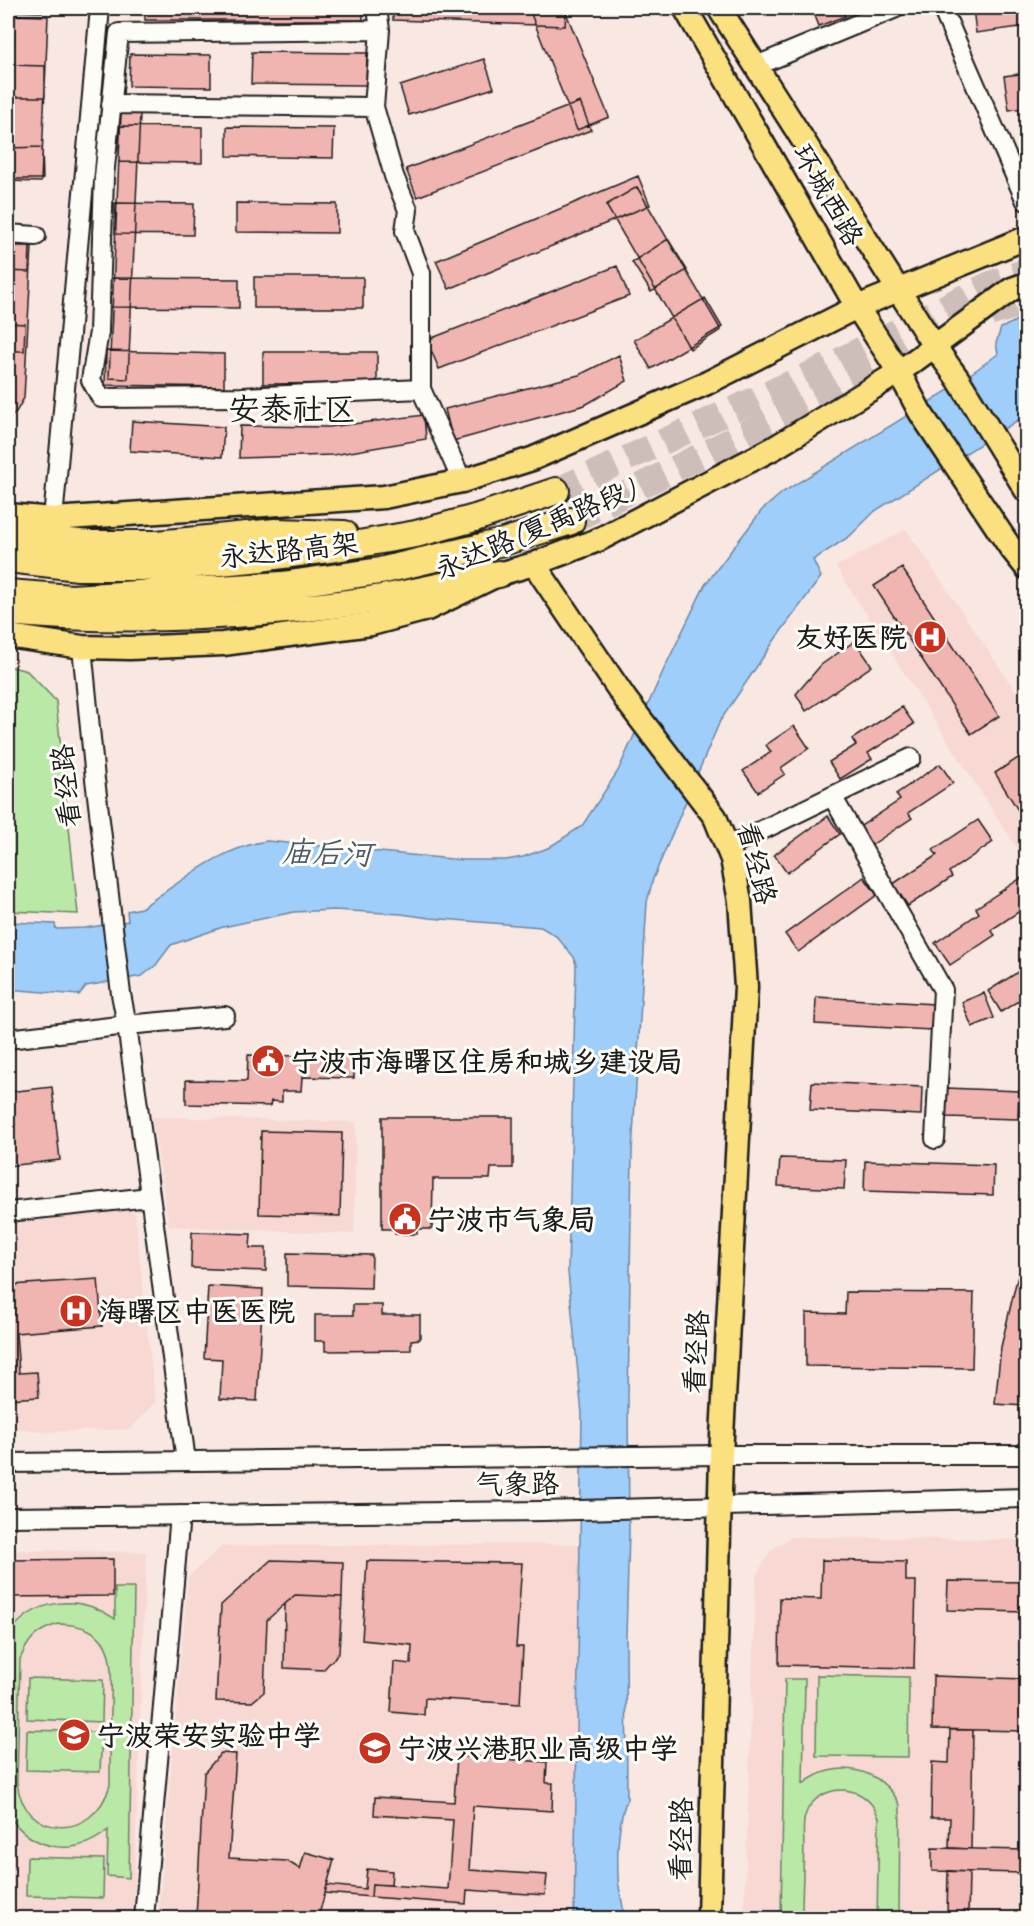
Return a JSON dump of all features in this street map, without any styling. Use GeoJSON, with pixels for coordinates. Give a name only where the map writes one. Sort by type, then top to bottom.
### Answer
{"type":"FeatureCollection","features":[{"type":"Feature","properties":{"kind":"highway","name":"永达路高架"},"geometry":{"type":"LineString","coordinates":[[8,559],[78,567],[165,567],[252,559],[416,534],[475,518],[556,491]]}},
{"type":"Feature","properties":{"kind":"highway","name":"永达路高架"},"geometry":{"type":"LineString","coordinates":[[8,593],[72,598],[282,585],[380,571],[504,542],[571,521]]}},
{"type":"Feature","properties":{"kind":"highway"},"geometry":{"type":"LineString","coordinates":[[8,536],[89,544],[157,544],[275,532],[416,534]]}},
{"type":"Feature","properties":{"kind":"highway"},"geometry":{"type":"LineString","coordinates":[[8,612],[61,617],[224,616],[358,602],[499,574]]}},
{"type":"Feature","properties":{"kind":"main road","name":"环城西路"},"geometry":{"type":"LineString","coordinates":[[685,8],[857,307],[899,372],[920,412],[1010,547],[1026,567]]}},
{"type":"Feature","properties":{"kind":"main road","name":"环城西路"},"geometry":{"type":"LineString","coordinates":[[719,8],[934,346],[958,379],[1026,490]]}},
{"type":"Feature","properties":{"kind":"main road"},"geometry":{"type":"LineString","coordinates":[[8,515],[53,519],[384,497],[462,481],[532,459],[707,383],[857,307],[1026,238]]}},
{"type":"Feature","properties":{"kind":"main road","name":"永达路(夏禹路段)"},"geometry":{"type":"LineString","coordinates":[[8,636],[82,647],[130,648],[223,644],[371,624],[427,609],[499,574],[534,564],[597,540],[774,448],[899,372],[1012,289],[1026,284]]}},
{"type":"Feature","properties":{"kind":"main road","name":"看经路"},"geometry":{"type":"LineString","coordinates":[[534,564],[626,700],[715,817],[732,859],[740,901],[746,987],[721,1455],[709,1918]]}},
{"type":"Feature","properties":{"kind":"street"},"geometry":{"type":"LineString","coordinates":[[53,519],[100,8]]}},
{"type":"Feature","properties":{"kind":"street"},"geometry":{"type":"LineString","coordinates":[[377,8],[380,30],[374,107],[394,176],[408,210],[405,231],[421,273],[421,389],[462,481]]}},
{"type":"Feature","properties":{"kind":"street"},"geometry":{"type":"LineString","coordinates":[[756,66],[896,8]]}},
{"type":"Feature","properties":{"kind":"street"},"geometry":{"type":"LineString","coordinates":[[942,8],[1026,201]]}},
{"type":"Feature","properties":{"kind":"street"},"geometry":{"type":"LineString","coordinates":[[380,30],[119,33],[104,177],[99,332],[91,380],[101,398],[242,397],[421,389]]}},
{"type":"Feature","properties":{"kind":"street"},"geometry":{"type":"LineString","coordinates":[[111,104],[374,107]]}},
{"type":"Feature","properties":{"kind":"street"},"geometry":{"type":"LineString","coordinates":[[8,234],[36,236]]}},
{"type":"Feature","properties":{"kind":"street","name":"看经路"},"geometry":{"type":"LineString","coordinates":[[82,647],[94,779],[121,994],[186,1461]]}},
{"type":"Feature","properties":{"kind":"street"},"geometry":{"type":"LineString","coordinates":[[727,847],[911,758]]}},
{"type":"Feature","properties":{"kind":"street"},"geometry":{"type":"LineString","coordinates":[[832,796],[943,990],[935,1139]]}},
{"type":"Feature","properties":{"kind":"street"},"geometry":{"type":"LineString","coordinates":[[8,1039],[225,1016]]}},
{"type":"Feature","properties":{"kind":"street"},"geometry":{"type":"LineString","coordinates":[[8,1212],[150,1197]]}},
{"type":"Feature","properties":{"kind":"street","name":"气象路"},"geometry":{"type":"LineString","coordinates":[[8,1463],[666,1455],[1026,1455]]}},
{"type":"Feature","properties":{"kind":"street","name":"气象路"},"geometry":{"type":"LineString","coordinates":[[8,1517],[667,1509],[1026,1498]]}},
{"type":"Feature","properties":{"kind":"street"},"geometry":{"type":"LineString","coordinates":[[144,1918],[180,1515]]}},
{"type":"Feature","properties":{"kind":"shaded area","name":"友好医院"},"geometry":{"type":"Polygon","coordinates":[[[906,529],[1026,707],[1026,862],[836,567],[906,529]]]}},
{"type":"Feature","properties":{"kind":"shaded area"},"geometry":{"type":"Polygon","coordinates":[[[152,1117],[356,1122],[354,1234],[169,1226],[152,1117]]]}},
{"type":"Feature","properties":{"kind":"shaded area","name":"海曙区中医医院"},"geometry":{"type":"Polygon","coordinates":[[[126,1207],[135,1214],[155,1402],[130,1429],[46,1432],[8,1427],[8,1219],[126,1207]]]}},
{"type":"Feature","properties":{"kind":"shaded area"},"geometry":{"type":"Polygon","coordinates":[[[792,1537],[1026,1540],[1026,1918],[744,1918],[756,1576],[771,1550],[792,1537]]]}},
{"type":"Feature","properties":{"kind":"shaded area","name":"宁波兴港职业高级中学"},"geometry":{"type":"Polygon","coordinates":[[[581,1544],[574,1918],[158,1918],[188,1577],[222,1546],[581,1544]]]}},
{"type":"Feature","properties":{"kind":"shaded area","name":"宁波荣安实验中学"},"geometry":{"type":"Polygon","coordinates":[[[8,1550],[146,1552],[133,1918],[8,1918],[8,1550]]]}},
{"type":"Feature","properties":{"kind":"green space"},"geometry":{"type":"Polygon","coordinates":[[[8,666],[27,671],[56,701],[78,914],[8,911],[8,666]]]}},
{"type":"Feature","properties":{"kind":"green space"},"geometry":{"type":"Polygon","coordinates":[[[115,1588],[134,1588],[129,1878],[107,1876],[108,1830],[81,1845],[54,1846],[41,1843],[29,1836],[8,1814],[8,1635],[30,1613],[57,1603],[86,1605],[115,1619],[115,1588]],[[59,1624],[39,1632],[30,1640],[20,1659],[17,1782],[22,1801],[32,1815],[45,1823],[60,1827],[75,1825],[90,1817],[102,1804],[110,1785],[110,1664],[102,1640],[92,1632],[78,1626],[59,1624]]]}},
{"type":"Feature","properties":{"kind":"green space"},"geometry":{"type":"Polygon","coordinates":[[[817,1675],[909,1677],[908,1757],[816,1756],[817,1675]]]}},
{"type":"Feature","properties":{"kind":"green space"},"geometry":{"type":"Polygon","coordinates":[[[28,1678],[103,1680],[102,1722],[27,1719],[28,1678]]]}},
{"type":"Feature","properties":{"kind":"green space"},"geometry":{"type":"Polygon","coordinates":[[[785,1679],[805,1679],[803,1784],[830,1771],[857,1770],[882,1782],[900,1805],[899,1918],[877,1918],[879,1818],[877,1813],[864,1797],[855,1792],[843,1790],[823,1795],[808,1809],[803,1828],[802,1918],[781,1918],[785,1679]]]}},
{"type":"Feature","properties":{"kind":"green space"},"geometry":{"type":"Polygon","coordinates":[[[27,1730],[102,1732],[100,1772],[26,1770],[27,1730]]]}},
{"type":"Feature","properties":{"kind":"green space"},"geometry":{"type":"Polygon","coordinates":[[[27,1857],[104,1859],[103,1898],[26,1896],[27,1857]]]}},
{"type":"Feature","properties":{"kind":"water","name":"庙后河"},"geometry":{"type":"Polygon","coordinates":[[[1026,316],[1026,415],[875,511],[850,536],[813,560],[821,577],[776,638],[720,721],[653,879],[647,902],[632,1152],[626,1637],[627,1799],[620,1827],[618,1857],[618,1881],[624,1918],[574,1918],[582,1414],[568,1272],[576,965],[574,957],[556,936],[541,927],[401,914],[334,910],[294,912],[223,927],[171,945],[156,965],[142,976],[86,986],[79,995],[8,989],[8,922],[55,924],[56,929],[85,928],[128,921],[127,911],[141,908],[201,867],[233,851],[267,841],[462,860],[506,860],[548,848],[582,826],[618,771],[705,585],[762,510],[783,492],[947,391],[998,354],[996,343],[1001,328],[1026,316]]]}},
{"type":"Feature","properties":{"kind":"building"},"geometry":{"type":"Polygon","coordinates":[[[8,8],[42,8],[42,12],[8,11],[8,8]]]}},
{"type":"Feature","properties":{"kind":"building"},"geometry":{"type":"Polygon","coordinates":[[[145,8],[363,8],[363,20],[145,20],[145,8]]]}},
{"type":"Feature","properties":{"kind":"building"},"geometry":{"type":"Polygon","coordinates":[[[393,8],[566,8],[565,26],[393,20],[393,8]]]}},
{"type":"Feature","properties":{"kind":"building"},"geometry":{"type":"Polygon","coordinates":[[[564,8],[609,117],[577,130],[529,9],[564,8]]]}},
{"type":"Feature","properties":{"kind":"building"},"geometry":{"type":"Polygon","coordinates":[[[812,8],[841,8],[845,16],[819,26],[812,8]]]}},
{"type":"Feature","properties":{"kind":"building"},"geometry":{"type":"Polygon","coordinates":[[[973,8],[1026,8],[1026,26],[976,33],[973,8]]]}},
{"type":"Feature","properties":{"kind":"building"},"geometry":{"type":"Polygon","coordinates":[[[15,15],[48,16],[41,182],[8,181],[15,15]]]}},
{"type":"Feature","properties":{"kind":"building"},"geometry":{"type":"Polygon","coordinates":[[[252,52],[367,53],[366,85],[251,84],[252,52]]]}},
{"type":"Feature","properties":{"kind":"building"},"geometry":{"type":"Polygon","coordinates":[[[130,54],[211,55],[211,87],[129,86],[130,54]]]}},
{"type":"Feature","properties":{"kind":"building"},"geometry":{"type":"Polygon","coordinates":[[[484,59],[494,88],[409,115],[400,86],[484,59]]]}},
{"type":"Feature","properties":{"kind":"building"},"geometry":{"type":"Polygon","coordinates":[[[8,65],[45,66],[45,97],[8,97],[8,65]]]}},
{"type":"Feature","properties":{"kind":"building"},"geometry":{"type":"Polygon","coordinates":[[[1026,73],[1026,108],[1009,110],[1004,76],[1026,73]]]}},
{"type":"Feature","properties":{"kind":"building"},"geometry":{"type":"Polygon","coordinates":[[[580,102],[591,130],[417,197],[406,169],[580,102]]]}},
{"type":"Feature","properties":{"kind":"building"},"geometry":{"type":"Polygon","coordinates":[[[121,114],[140,114],[128,379],[109,378],[121,114]]]}},
{"type":"Feature","properties":{"kind":"building"},"geometry":{"type":"Polygon","coordinates":[[[119,126],[202,127],[202,163],[119,162],[119,126]]]}},
{"type":"Feature","properties":{"kind":"building"},"geometry":{"type":"Polygon","coordinates":[[[227,127],[334,128],[333,158],[227,156],[227,127]]]}},
{"type":"Feature","properties":{"kind":"building"},"geometry":{"type":"Polygon","coordinates":[[[42,147],[43,179],[8,179],[8,148],[42,147]]]}},
{"type":"Feature","properties":{"kind":"building"},"geometry":{"type":"Polygon","coordinates":[[[638,176],[650,205],[449,289],[436,261],[638,176]]]}},
{"type":"Feature","properties":{"kind":"building"},"geometry":{"type":"Polygon","coordinates":[[[637,187],[721,330],[690,349],[606,205],[637,187]]]}},
{"type":"Feature","properties":{"kind":"building"},"geometry":{"type":"Polygon","coordinates":[[[115,203],[194,204],[193,235],[115,234],[115,203]]]}},
{"type":"Feature","properties":{"kind":"building"},"geometry":{"type":"Polygon","coordinates":[[[236,203],[337,204],[337,233],[236,232],[236,203]]]}},
{"type":"Feature","properties":{"kind":"building"},"geometry":{"type":"Polygon","coordinates":[[[668,239],[687,270],[651,292],[632,262],[668,239]]]}},
{"type":"Feature","properties":{"kind":"building"},"geometry":{"type":"Polygon","coordinates":[[[8,243],[30,244],[29,272],[8,271],[8,243]]]}},
{"type":"Feature","properties":{"kind":"building"},"geometry":{"type":"Polygon","coordinates":[[[8,246],[32,246],[24,398],[8,420],[8,246]]]}},
{"type":"Feature","properties":{"kind":"building"},"geometry":{"type":"Polygon","coordinates":[[[617,266],[629,296],[439,369],[427,340],[617,266]]]}},
{"type":"Feature","properties":{"kind":"building"},"geometry":{"type":"Polygon","coordinates":[[[254,277],[363,277],[363,308],[254,308],[254,277]]]}},
{"type":"Feature","properties":{"kind":"building"},"geometry":{"type":"Polygon","coordinates":[[[109,278],[239,279],[239,308],[109,307],[109,278]]]}},
{"type":"Feature","properties":{"kind":"building"},"geometry":{"type":"Polygon","coordinates":[[[705,298],[722,327],[651,369],[634,340],[705,298]]]}},
{"type":"Feature","properties":{"kind":"building"},"geometry":{"type":"Polygon","coordinates":[[[8,323],[25,324],[24,351],[8,351],[8,323]]]}},
{"type":"Feature","properties":{"kind":"building"},"geometry":{"type":"Polygon","coordinates":[[[106,351],[224,354],[224,387],[105,385],[106,351]]]}},
{"type":"Feature","properties":{"kind":"building"},"geometry":{"type":"Polygon","coordinates":[[[263,352],[377,352],[377,383],[263,384],[263,352]]]}},
{"type":"Feature","properties":{"kind":"building"},"geometry":{"type":"Polygon","coordinates":[[[619,355],[627,381],[585,405],[453,441],[445,409],[579,375],[619,355]]]}},
{"type":"Feature","properties":{"kind":"building"},"geometry":{"type":"Polygon","coordinates":[[[424,415],[426,439],[333,455],[239,458],[240,426],[329,427],[424,415]]]}},
{"type":"Feature","properties":{"kind":"building"},"geometry":{"type":"Polygon","coordinates":[[[132,421],[224,427],[222,457],[130,451],[132,421]]]}},
{"type":"Feature","properties":{"kind":"building"},"geometry":{"type":"Polygon","coordinates":[[[902,568],[999,716],[971,734],[874,586],[902,568]]]}},
{"type":"Feature","properties":{"kind":"building"},"geometry":{"type":"Polygon","coordinates":[[[855,641],[872,666],[806,711],[796,694],[821,665],[855,641]]]}},
{"type":"Feature","properties":{"kind":"building"},"geometry":{"type":"Polygon","coordinates":[[[902,707],[914,724],[868,753],[872,759],[840,779],[829,762],[856,745],[852,739],[902,707]]]}},
{"type":"Feature","properties":{"kind":"building"},"geometry":{"type":"Polygon","coordinates":[[[794,726],[809,748],[781,768],[785,774],[758,792],[743,771],[771,752],[766,745],[794,726]]]}},
{"type":"Feature","properties":{"kind":"building"},"geometry":{"type":"Polygon","coordinates":[[[1026,753],[1026,823],[995,773],[1026,753]]]}},
{"type":"Feature","properties":{"kind":"building"},"geometry":{"type":"Polygon","coordinates":[[[940,764],[953,783],[908,813],[912,818],[870,846],[858,828],[900,800],[896,794],[940,764]]]}},
{"type":"Feature","properties":{"kind":"building"},"geometry":{"type":"Polygon","coordinates":[[[828,816],[840,834],[787,873],[774,855],[828,816]]]}},
{"type":"Feature","properties":{"kind":"building"},"geometry":{"type":"Polygon","coordinates":[[[978,820],[993,842],[949,872],[952,877],[908,906],[893,884],[937,855],[933,850],[978,820]]]}},
{"type":"Feature","properties":{"kind":"building"},"geometry":{"type":"Polygon","coordinates":[[[864,877],[877,895],[798,952],[785,934],[864,877]]]}},
{"type":"Feature","properties":{"kind":"building"},"geometry":{"type":"Polygon","coordinates":[[[1021,878],[1026,887],[1026,907],[991,930],[995,935],[950,965],[935,943],[979,913],[976,908],[1021,878]]]}},
{"type":"Feature","properties":{"kind":"building"},"geometry":{"type":"Polygon","coordinates":[[[1026,967],[1026,996],[1001,1012],[988,991],[1026,967]]]}},
{"type":"Feature","properties":{"kind":"building"},"geometry":{"type":"Polygon","coordinates":[[[984,993],[994,1018],[972,1027],[962,1002],[984,993]]]}},
{"type":"Feature","properties":{"kind":"building"},"geometry":{"type":"Polygon","coordinates":[[[816,997],[934,1004],[932,1030],[815,1024],[816,997]]]}},
{"type":"Feature","properties":{"kind":"building"},"geometry":{"type":"Polygon","coordinates":[[[248,1055],[354,1057],[354,1078],[302,1077],[301,1091],[282,1091],[282,1102],[271,1101],[270,1106],[186,1104],[186,1080],[247,1081],[248,1055]]]}},
{"type":"Feature","properties":{"kind":"building"},"geometry":{"type":"Polygon","coordinates":[[[812,1082],[922,1087],[921,1115],[810,1110],[812,1082]]]}},
{"type":"Feature","properties":{"kind":"building"},"geometry":{"type":"Polygon","coordinates":[[[52,1087],[60,1160],[8,1166],[8,1143],[14,1143],[11,1115],[8,1116],[8,1092],[52,1087]]]}},
{"type":"Feature","properties":{"kind":"building"},"geometry":{"type":"Polygon","coordinates":[[[946,1088],[1019,1091],[1018,1119],[945,1117],[946,1088]]]}},
{"type":"Feature","properties":{"kind":"building"},"geometry":{"type":"Polygon","coordinates":[[[382,1117],[513,1117],[513,1168],[491,1168],[490,1179],[433,1179],[432,1229],[417,1229],[417,1234],[395,1234],[395,1229],[382,1229],[382,1117]]]}},
{"type":"Feature","properties":{"kind":"building"},"geometry":{"type":"Polygon","coordinates":[[[261,1131],[342,1133],[340,1216],[259,1214],[261,1131]]]}},
{"type":"Feature","properties":{"kind":"building"},"geometry":{"type":"Polygon","coordinates":[[[780,1158],[846,1160],[844,1189],[778,1186],[780,1158]]]}},
{"type":"Feature","properties":{"kind":"building"},"geometry":{"type":"Polygon","coordinates":[[[865,1161],[994,1165],[993,1195],[864,1191],[865,1161]]]}},
{"type":"Feature","properties":{"kind":"building"},"geometry":{"type":"Polygon","coordinates":[[[192,1232],[251,1234],[250,1248],[266,1248],[266,1271],[191,1268],[192,1232]]]}},
{"type":"Feature","properties":{"kind":"building"},"geometry":{"type":"Polygon","coordinates":[[[1026,1252],[1026,1406],[995,1404],[1001,1347],[1026,1252]]]}},
{"type":"Feature","properties":{"kind":"building"},"geometry":{"type":"Polygon","coordinates":[[[287,1253],[372,1255],[371,1288],[287,1286],[287,1253]]]}},
{"type":"Feature","properties":{"kind":"building"},"geometry":{"type":"Polygon","coordinates":[[[98,1279],[102,1326],[16,1333],[19,1373],[37,1372],[39,1397],[8,1399],[8,1296],[13,1295],[12,1285],[98,1279]]]}},
{"type":"Feature","properties":{"kind":"building"},"geometry":{"type":"Polygon","coordinates":[[[208,1286],[263,1289],[257,1401],[220,1399],[222,1359],[204,1358],[208,1286]]]}},
{"type":"Feature","properties":{"kind":"building"},"geometry":{"type":"Polygon","coordinates":[[[846,1292],[974,1293],[972,1368],[806,1366],[806,1313],[845,1314],[846,1292]]]}},
{"type":"Feature","properties":{"kind":"building"},"geometry":{"type":"Polygon","coordinates":[[[353,1305],[382,1305],[382,1315],[420,1315],[420,1339],[411,1340],[411,1350],[325,1351],[325,1341],[315,1341],[315,1315],[353,1315],[353,1305]]]}},
{"type":"Feature","properties":{"kind":"building"},"geometry":{"type":"Polygon","coordinates":[[[113,1559],[113,1596],[8,1597],[8,1560],[113,1559]]]}},
{"type":"Feature","properties":{"kind":"building"},"geometry":{"type":"Polygon","coordinates":[[[271,1560],[343,1562],[342,1597],[295,1595],[267,1620],[264,1692],[252,1702],[216,1701],[221,1605],[271,1560]]]}},
{"type":"Feature","properties":{"kind":"building"},"geometry":{"type":"Polygon","coordinates":[[[822,1560],[906,1562],[906,1581],[916,1581],[914,1668],[779,1665],[780,1598],[821,1599],[822,1560]]]}},
{"type":"Feature","properties":{"kind":"building"},"geometry":{"type":"Polygon","coordinates":[[[367,1561],[522,1563],[516,1647],[523,1647],[520,1704],[425,1698],[424,1715],[391,1712],[394,1662],[411,1664],[412,1645],[362,1640],[367,1561]]]}},
{"type":"Feature","properties":{"kind":"building"},"geometry":{"type":"Polygon","coordinates":[[[948,1581],[1026,1582],[1026,1643],[1024,1643],[1025,1612],[947,1610],[948,1581]]]}},
{"type":"Feature","properties":{"kind":"building"},"geometry":{"type":"Polygon","coordinates":[[[295,1595],[342,1597],[339,1653],[323,1670],[284,1668],[285,1604],[295,1595]]]}},
{"type":"Feature","properties":{"kind":"building"},"geometry":{"type":"Polygon","coordinates":[[[933,1676],[1026,1679],[1026,1731],[932,1729],[933,1676]]]}},
{"type":"Feature","properties":{"kind":"building"},"geometry":{"type":"Polygon","coordinates":[[[950,1730],[973,1730],[971,1849],[949,1848],[950,1818],[931,1818],[932,1762],[949,1763],[950,1730]]]}},
{"type":"Feature","properties":{"kind":"building"},"geometry":{"type":"Polygon","coordinates":[[[221,1753],[236,1754],[229,1858],[287,1861],[300,1869],[305,1852],[334,1860],[318,1918],[196,1918],[204,1773],[221,1753]]]}},
{"type":"Feature","properties":{"kind":"building"},"geometry":{"type":"Polygon","coordinates":[[[457,1756],[547,1762],[546,1783],[553,1783],[552,1811],[473,1806],[469,1870],[547,1875],[545,1895],[467,1890],[466,1904],[371,1897],[372,1884],[448,1889],[453,1820],[374,1815],[375,1797],[454,1802],[457,1756]]]}},
{"type":"Feature","properties":{"kind":"building"},"geometry":{"type":"Polygon","coordinates":[[[932,1848],[1026,1850],[1026,1873],[932,1871],[932,1848]]]}},
{"type":"Feature","properties":{"kind":"building"},"geometry":{"type":"Polygon","coordinates":[[[367,1869],[392,1871],[391,1885],[372,1884],[371,1897],[325,1893],[327,1885],[365,1889],[367,1869]]]}},
{"type":"Feature","properties":{"kind":"building"},"geometry":{"type":"Polygon","coordinates":[[[948,1871],[969,1872],[968,1918],[947,1918],[948,1871]]]}},
{"type":"Feature","properties":{"kind":"tunnel"},"geometry":{"type":"LineString","coordinates":[[556,491],[839,361],[988,285],[1026,271]]}},
{"type":"Feature","properties":{"kind":"tunnel"},"geometry":{"type":"LineString","coordinates":[[571,521],[974,318],[1026,303]]}},
{"type":"Feature","properties":{"kind":"place","name":"友好医院"},"geometry":{"type":"Point","coordinates":[930,637]}},
{"type":"Feature","properties":{"kind":"place","name":"宁波市海曙区住房和城乡建设局"},"geometry":{"type":"Point","coordinates":[268,1061]}},
{"type":"Feature","properties":{"kind":"place","name":"宁波市气象局"},"geometry":{"type":"Point","coordinates":[405,1219]}},
{"type":"Feature","properties":{"kind":"place","name":"海曙区中医医院"},"geometry":{"type":"Point","coordinates":[76,1311]}},
{"type":"Feature","properties":{"kind":"place","name":"宁波荣安实验中学"},"geometry":{"type":"Point","coordinates":[74,1735]}},
{"type":"Feature","properties":{"kind":"place","name":"宁波兴港职业高级中学"},"geometry":{"type":"Point","coordinates":[375,1748]}},
{"type":"Feature","properties":{"kind":"district","name":"安泰社区"},"geometry":{"type":"Point","coordinates":[292,409]}}]}
